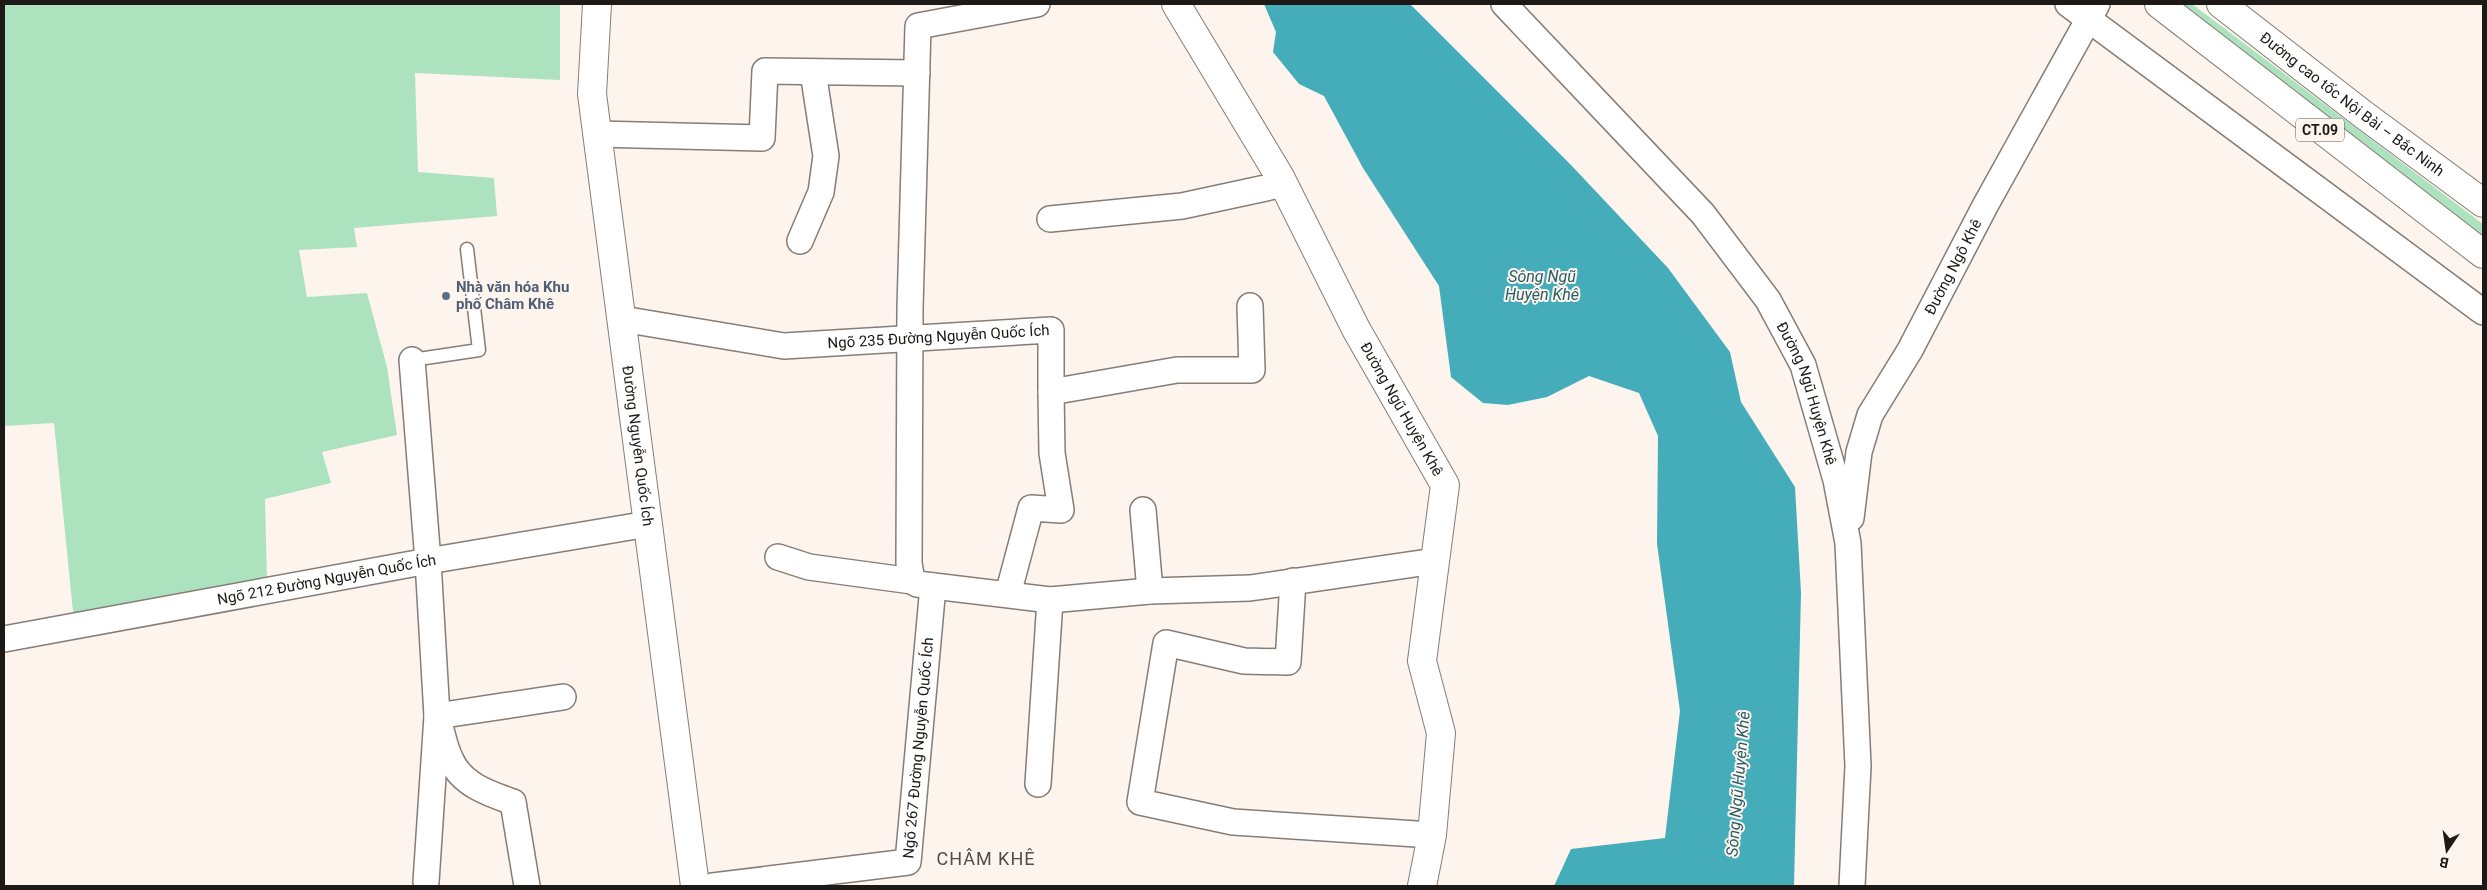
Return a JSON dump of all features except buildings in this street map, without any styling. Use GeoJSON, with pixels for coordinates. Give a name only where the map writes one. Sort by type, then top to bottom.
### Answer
{"type":"FeatureCollection","features":[{"type":"Feature","properties":{"kind":"main road","name":"Đường Nguyễn Quốc Ích"},"geometry":{"type":"LineString","coordinates":[[596,4],[592,94],[695,886]]}},
{"type":"Feature","properties":{"kind":"main road","name":"Đường Ngũ Huyện Khê"},"geometry":{"type":"LineString","coordinates":[[1176,4],[1284,184],[1356,329],[1445,485],[1422,661],[1441,732],[1432,835],[1422,886]]}},
{"type":"Feature","properties":{"kind":"main road","name":"CT.09"},"geometry":{"type":"LineString","coordinates":[[2159,4],[2483,254]]}},
{"type":"Feature","properties":{"kind":"main road","name":"Đường cao tốc Nội Bài – Bắc Ninh"},"geometry":{"type":"LineString","coordinates":[[2222,4],[2364,115],[2483,203]]}},
{"type":"Feature","properties":{"kind":"street"},"geometry":{"type":"LineString","coordinates":[[923,583],[909,563],[911,339],[918,26],[1037,4]]}},
{"type":"Feature","properties":{"kind":"street","name":"Đường Ngũ Huyện Khê"},"geometry":{"type":"LineString","coordinates":[[1504,4],[1703,214],[1768,300],[1803,365],[1836,480],[1848,543],[1858,766],[1852,886]]}},
{"type":"Feature","properties":{"kind":"street"},"geometry":{"type":"LineString","coordinates":[[2068,4],[2092,11],[2483,312]]}},
{"type":"Feature","properties":{"kind":"street","name":"Đường Ngô Khê"},"geometry":{"type":"LineString","coordinates":[[1848,543],[1859,452],[1870,415],[1910,350],[1985,206],[2092,11]]}},
{"type":"Feature","properties":{"kind":"street"},"geometry":{"type":"LineString","coordinates":[[597,134],[762,138],[765,71],[917,73]]}},
{"type":"Feature","properties":{"kind":"street"},"geometry":{"type":"LineString","coordinates":[[800,241],[821,192],[826,156],[812,72]]}},
{"type":"Feature","properties":{"kind":"street"},"geometry":{"type":"LineString","coordinates":[[1050,219],[1182,206],[1284,184]]}},
{"type":"Feature","properties":{"kind":"street"},"geometry":{"type":"LineString","coordinates":[[1008,594],[1032,508],[1061,510],[1052,453],[1051,392],[1177,370],[1252,370],[1250,306]]}},
{"type":"Feature","properties":{"kind":"street","name":"Ngõ 235 Đường Nguyễn Quốc Ích"},"geometry":{"type":"LineString","coordinates":[[622,319],[784,346],[1051,330],[1051,392]]}},
{"type":"Feature","properties":{"kind":"street"},"geometry":{"type":"LineString","coordinates":[[412,360],[438,716],[426,882]]}},
{"type":"Feature","properties":{"kind":"street"},"geometry":{"type":"LineString","coordinates":[[1144,510],[1150,591]]}},
{"type":"Feature","properties":{"kind":"street","name":"Ngõ 212 Đường Nguyễn Quốc Ích"},"geometry":{"type":"LineString","coordinates":[[4,639],[428,561],[648,524]]}},
{"type":"Feature","properties":{"kind":"street"},"geometry":{"type":"LineString","coordinates":[[778,557],[809,567],[1050,600],[1150,591],[1250,588],[1435,561]]}},
{"type":"Feature","properties":{"kind":"street"},"geometry":{"type":"LineString","coordinates":[[1293,582],[1288,662],[1244,661],[1166,643],[1140,802],[1233,822],[1432,835]]}},
{"type":"Feature","properties":{"kind":"street","name":"Ngõ 267 Đường Nguyễn Quốc Ích"},"geometry":{"type":"LineString","coordinates":[[713,886],[908,862],[923,583]]}},
{"type":"Feature","properties":{"kind":"street"},"geometry":{"type":"LineString","coordinates":[[1038,784],[1050,600]]}},
{"type":"Feature","properties":{"kind":"street"},"geometry":{"type":"LineString","coordinates":[[438,716],[563,697]]}},
{"type":"Feature","properties":{"kind":"street"},"geometry":{"type":"LineString","coordinates":[[438,716],[450,760],[460,774],[486,793],[514,802],[526,886]]}},
{"type":"Feature","properties":{"kind":"lane"},"geometry":{"type":"LineString","coordinates":[[412,360],[479,350],[467,249]]}},
{"type":"Feature","properties":{"kind":"green space"},"geometry":{"type":"Polygon","coordinates":[[[4,4],[560,4],[560,80],[415,73],[418,172],[494,178],[497,216],[354,228],[357,247],[299,250],[307,297],[367,293],[387,367],[397,435],[322,452],[331,483],[265,499],[267,584],[74,621],[54,423],[4,426],[4,4]]]}},
{"type":"Feature","properties":{"kind":"green space"},"geometry":{"type":"Polygon","coordinates":[[[2176,4],[2192,4],[2483,224],[2483,237],[2176,4]]]}},
{"type":"Feature","properties":{"kind":"water","name":"Sông Ngũ Huyện Khê"},"geometry":{"type":"Polygon","coordinates":[[[1264,4],[1410,4],[1571,165],[1668,268],[1730,352],[1741,402],[1795,487],[1801,593],[1794,886],[1554,886],[1571,849],[1665,838],[1680,711],[1657,544],[1658,436],[1639,393],[1589,376],[1547,397],[1508,405],[1483,403],[1451,377],[1439,286],[1363,168],[1324,96],[1299,84],[1273,52],[1276,32],[1264,4]]]}},
{"type":"Feature","properties":{"kind":"place","name":"Nhà văn hóa Khu phố Châm Khê"},"geometry":{"type":"Point","coordinates":[446,296]}},
{"type":"Feature","properties":{"kind":"district","name":"CHÂM KHÊ"},"geometry":{"type":"Point","coordinates":[986,858]}}]}
